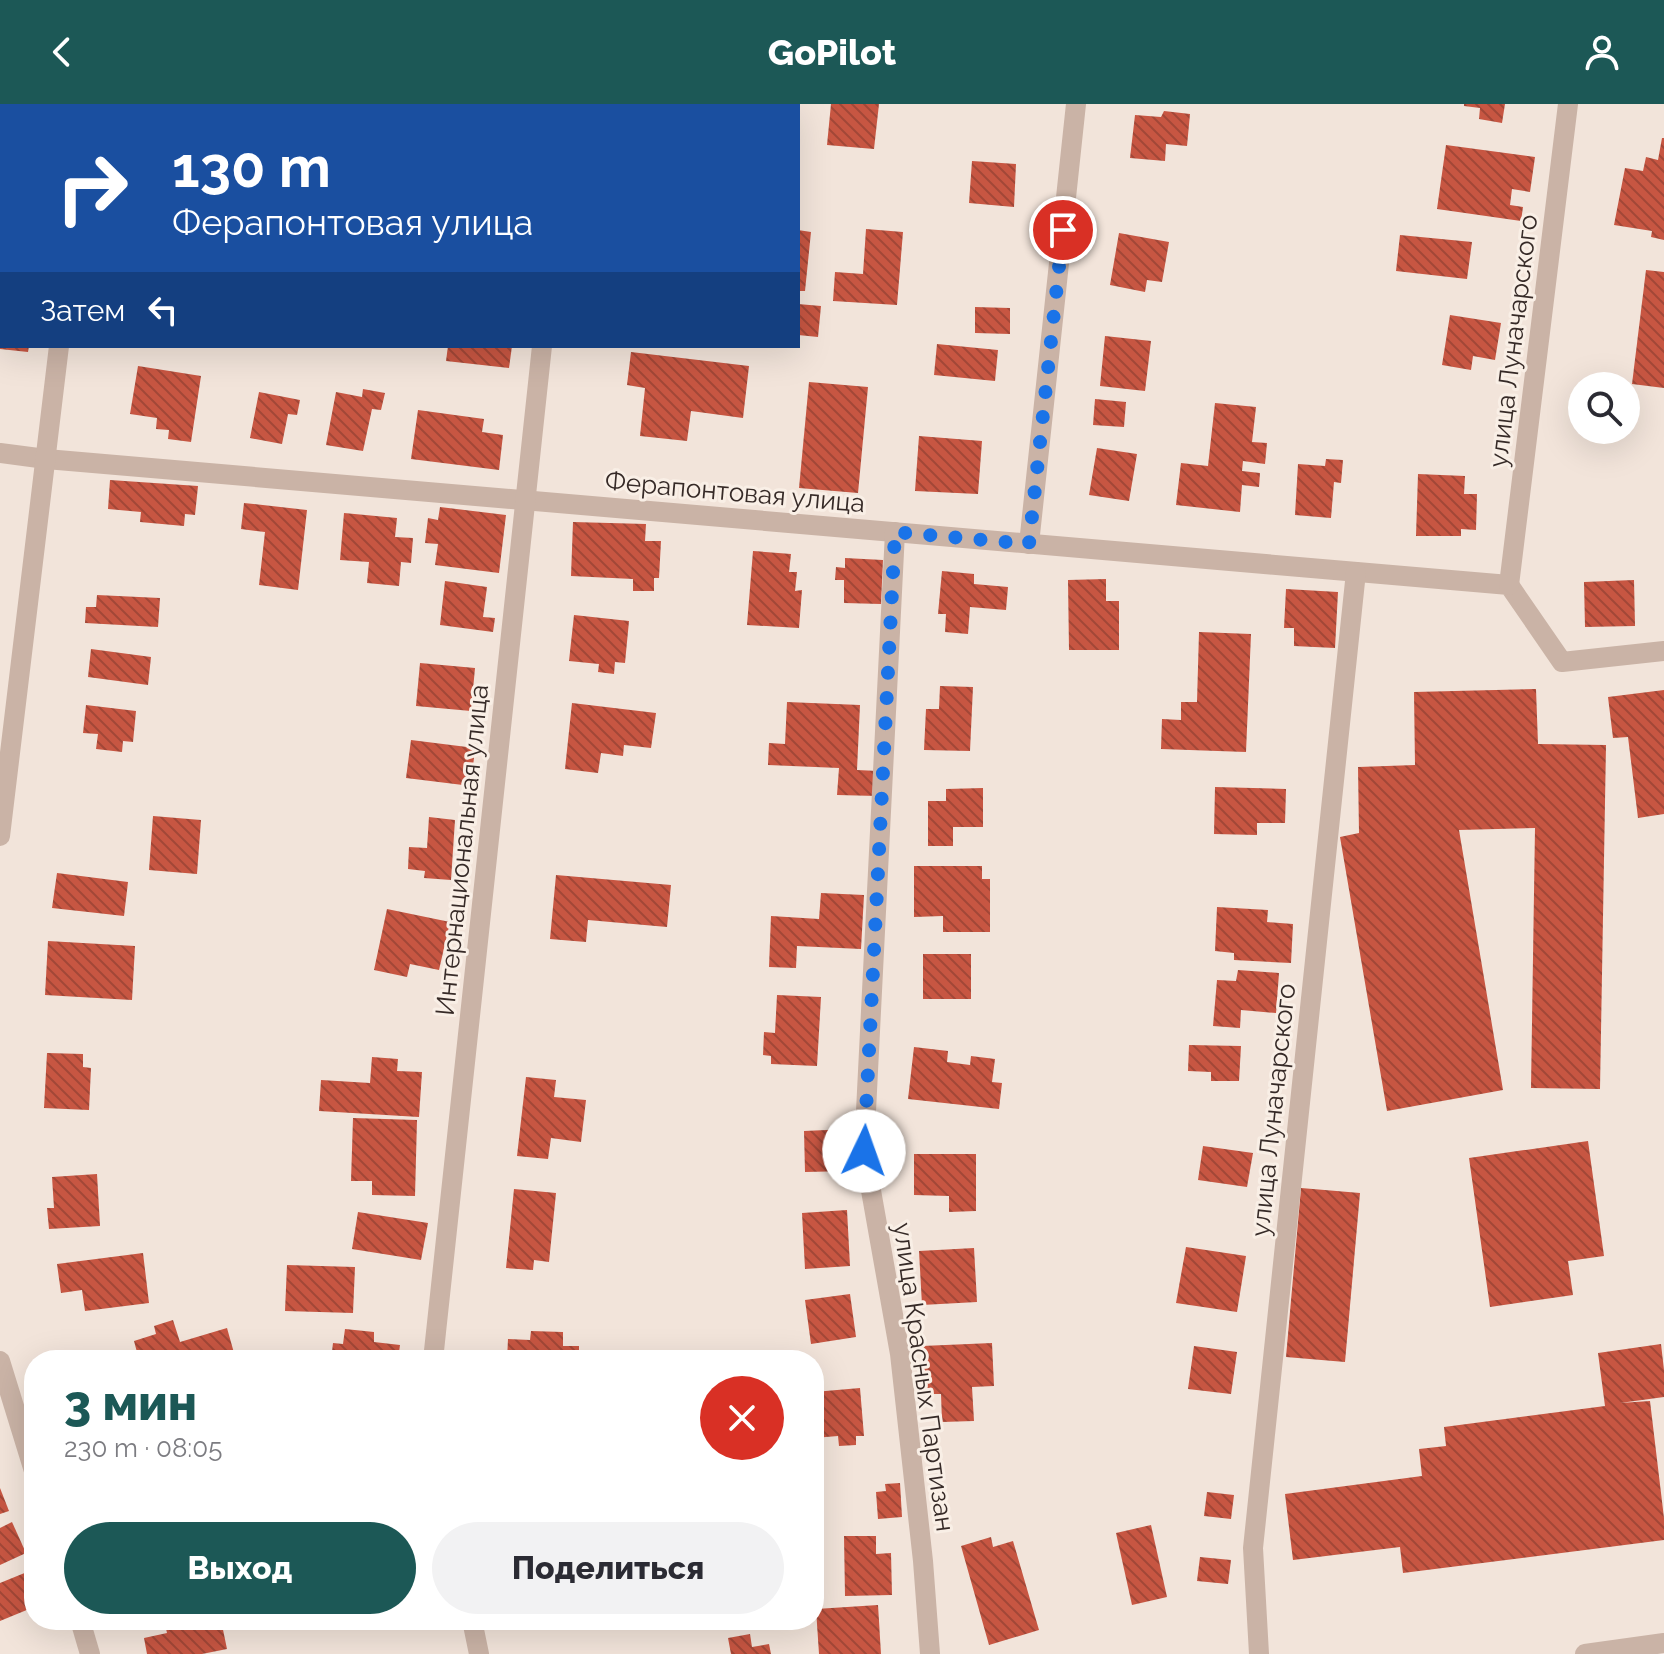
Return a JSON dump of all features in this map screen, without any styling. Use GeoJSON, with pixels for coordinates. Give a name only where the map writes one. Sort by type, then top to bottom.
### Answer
{"type":"FeatureCollection","features":[{"type":"Feature","properties":{"kind":"street"},"geometry":{"type":"LineString","coordinates":[[1029,544],[1076,104]]}},
{"type":"Feature","properties":{"kind":"street","name":"улица Луначарского"},"geometry":{"type":"LineString","coordinates":[[1509,585],[1568,104]]}},
{"type":"Feature","properties":{"kind":"street"},"geometry":{"type":"LineString","coordinates":[[0,836],[59,348]]}},
{"type":"Feature","properties":{"kind":"street","name":"Интернациональная улица"},"geometry":{"type":"LineString","coordinates":[[434,1350],[542,348]]}},
{"type":"Feature","properties":{"kind":"street","name":"Ферапонтовая улица"},"geometry":{"type":"LineString","coordinates":[[0,453],[1509,585]]}},
{"type":"Feature","properties":{"kind":"street","name":"улица Красных Партизан"},"geometry":{"type":"LineString","coordinates":[[895,532],[864,1151],[900,1354],[930,1654]]}},
{"type":"Feature","properties":{"kind":"street","name":"улица Луначарского"},"geometry":{"type":"LineString","coordinates":[[1259,1654],[1253,1548],[1356,572]]}},
{"type":"Feature","properties":{"kind":"street"},"geometry":{"type":"LineString","coordinates":[[1509,585],[1562,662],[1664,651]]}},
{"type":"Feature","properties":{"kind":"street"},"geometry":{"type":"LineString","coordinates":[[0,1361],[24,1439]]}},
{"type":"Feature","properties":{"kind":"street"},"geometry":{"type":"LineString","coordinates":[[83,1630],[90,1654]]}},
{"type":"Feature","properties":{"kind":"street"},"geometry":{"type":"LineString","coordinates":[[474,1630],[479,1654]]}},
{"type":"Feature","properties":{"kind":"street"},"geometry":{"type":"LineString","coordinates":[[1585,1654],[1664,1643]]}},
{"type":"Feature","properties":{"kind":"building"},"geometry":{"type":"Polygon","coordinates":[[[831,104],[879,104],[874,149],[827,145],[831,104]]]}},
{"type":"Feature","properties":{"kind":"building"},"geometry":{"type":"Polygon","coordinates":[[[1464,104],[1505,104],[1502,123],[1479,119],[1480,108],[1464,104]]]}},
{"type":"Feature","properties":{"kind":"building"},"geometry":{"type":"Polygon","coordinates":[[[1164,111],[1190,114],[1187,146],[1166,144],[1165,161],[1130,158],[1135,115],[1161,117],[1164,111]]]}},
{"type":"Feature","properties":{"kind":"building"},"geometry":{"type":"Polygon","coordinates":[[[1662,138],[1664,240],[1651,237],[1652,231],[1614,225],[1625,168],[1643,171],[1646,157],[1658,160],[1662,138]]]}},
{"type":"Feature","properties":{"kind":"building"},"geometry":{"type":"Polygon","coordinates":[[[1446,145],[1535,157],[1530,192],[1512,189],[1510,205],[1523,207],[1521,221],[1437,209],[1446,145]]]}},
{"type":"Feature","properties":{"kind":"building"},"geometry":{"type":"Polygon","coordinates":[[[972,161],[1016,164],[1014,207],[969,203],[972,161]]]}},
{"type":"Feature","properties":{"kind":"building"},"geometry":{"type":"Polygon","coordinates":[[[866,229],[903,232],[897,305],[833,301],[835,272],[863,274],[866,229]]]}},
{"type":"Feature","properties":{"kind":"building"},"geometry":{"type":"Polygon","coordinates":[[[800,230],[811,232],[805,291],[800,291],[800,230]]]}},
{"type":"Feature","properties":{"kind":"building"},"geometry":{"type":"Polygon","coordinates":[[[1119,233],[1169,242],[1162,282],[1147,280],[1145,292],[1110,285],[1119,233]]]}},
{"type":"Feature","properties":{"kind":"building"},"geometry":{"type":"Polygon","coordinates":[[[1400,235],[1472,242],[1467,279],[1396,271],[1400,235]]]}},
{"type":"Feature","properties":{"kind":"building"},"geometry":{"type":"Polygon","coordinates":[[[1646,270],[1664,272],[1664,388],[1640,385],[1640,372],[1633,372],[1646,270]]]}},
{"type":"Feature","properties":{"kind":"building"},"geometry":{"type":"Polygon","coordinates":[[[800,304],[821,306],[818,337],[800,335],[800,304]]]}},
{"type":"Feature","properties":{"kind":"building"},"geometry":{"type":"Polygon","coordinates":[[[975,307],[1010,308],[1010,334],[975,333],[975,307]]]}},
{"type":"Feature","properties":{"kind":"building"},"geometry":{"type":"Polygon","coordinates":[[[1450,315],[1501,323],[1495,360],[1473,356],[1471,370],[1442,365],[1450,315]]]}},
{"type":"Feature","properties":{"kind":"building"},"geometry":{"type":"Polygon","coordinates":[[[1105,336],[1151,341],[1145,391],[1100,386],[1105,336]]]}},
{"type":"Feature","properties":{"kind":"building"},"geometry":{"type":"Polygon","coordinates":[[[937,344],[998,350],[995,381],[934,375],[937,344]]]}},
{"type":"Feature","properties":{"kind":"building"},"geometry":{"type":"Polygon","coordinates":[[[0,348],[29,348],[28,352],[0,348]]]}},
{"type":"Feature","properties":{"kind":"building"},"geometry":{"type":"Polygon","coordinates":[[[448,348],[512,348],[509,368],[446,361],[448,348]]]}},
{"type":"Feature","properties":{"kind":"building"},"geometry":{"type":"Polygon","coordinates":[[[631,352],[749,366],[743,418],[691,411],[687,441],[640,436],[645,388],[627,385],[631,352]]]}},
{"type":"Feature","properties":{"kind":"building"},"geometry":{"type":"Polygon","coordinates":[[[138,366],[201,376],[191,442],[168,439],[169,430],[156,429],[157,418],[130,414],[138,366]]]}},
{"type":"Feature","properties":{"kind":"building"},"geometry":{"type":"Polygon","coordinates":[[[809,382],[868,387],[858,493],[799,488],[809,382]]]}},
{"type":"Feature","properties":{"kind":"building"},"geometry":{"type":"Polygon","coordinates":[[[363,389],[385,393],[381,410],[372,409],[363,451],[326,445],[336,392],[362,397],[363,389]]]}},
{"type":"Feature","properties":{"kind":"building"},"geometry":{"type":"Polygon","coordinates":[[[259,392],[300,400],[297,415],[288,414],[282,444],[250,438],[259,392]]]}},
{"type":"Feature","properties":{"kind":"building"},"geometry":{"type":"Polygon","coordinates":[[[1095,399],[1126,402],[1124,427],[1093,425],[1095,399]]]}},
{"type":"Feature","properties":{"kind":"building"},"geometry":{"type":"Polygon","coordinates":[[[1215,403],[1256,407],[1252,442],[1267,443],[1265,464],[1243,461],[1242,471],[1260,473],[1259,487],[1242,485],[1240,512],[1176,505],[1181,463],[1208,466],[1215,403]]]}},
{"type":"Feature","properties":{"kind":"building"},"geometry":{"type":"Polygon","coordinates":[[[418,410],[484,419],[482,432],[503,435],[499,470],[411,459],[418,410]]]}},
{"type":"Feature","properties":{"kind":"building"},"geometry":{"type":"Polygon","coordinates":[[[919,436],[982,441],[978,494],[915,491],[919,436]]]}},
{"type":"Feature","properties":{"kind":"building"},"geometry":{"type":"Polygon","coordinates":[[[1097,448],[1137,454],[1129,501],[1089,495],[1097,448]]]}},
{"type":"Feature","properties":{"kind":"building"},"geometry":{"type":"Polygon","coordinates":[[[1326,459],[1343,460],[1341,483],[1334,482],[1331,518],[1295,515],[1298,464],[1325,466],[1326,459]]]}},
{"type":"Feature","properties":{"kind":"building"},"geometry":{"type":"Polygon","coordinates":[[[1418,474],[1465,476],[1464,494],[1477,494],[1476,530],[1461,529],[1461,536],[1416,536],[1418,474]]]}},
{"type":"Feature","properties":{"kind":"building"},"geometry":{"type":"Polygon","coordinates":[[[110,480],[198,486],[195,515],[185,514],[184,526],[140,522],[141,512],[108,509],[110,480]]]}},
{"type":"Feature","properties":{"kind":"building"},"geometry":{"type":"Polygon","coordinates":[[[244,503],[307,510],[298,590],[259,585],[265,532],[241,529],[244,503]]]}},
{"type":"Feature","properties":{"kind":"building"},"geometry":{"type":"Polygon","coordinates":[[[440,507],[506,515],[499,573],[435,565],[438,544],[425,543],[428,518],[438,520],[440,507]]]}},
{"type":"Feature","properties":{"kind":"building"},"geometry":{"type":"Polygon","coordinates":[[[344,513],[397,518],[395,537],[413,538],[411,563],[401,562],[399,586],[367,583],[369,562],[340,560],[344,513]]]}},
{"type":"Feature","properties":{"kind":"building"},"geometry":{"type":"Polygon","coordinates":[[[573,522],[646,524],[645,541],[661,541],[659,578],[654,578],[654,591],[633,591],[633,579],[571,576],[573,522]]]}},
{"type":"Feature","properties":{"kind":"building"},"geometry":{"type":"Polygon","coordinates":[[[753,551],[791,554],[789,572],[797,572],[795,591],[802,590],[799,628],[747,625],[753,551]]]}},
{"type":"Feature","properties":{"kind":"building"},"geometry":{"type":"Polygon","coordinates":[[[845,558],[883,560],[881,604],[844,603],[844,580],[835,580],[836,567],[845,568],[845,558]]]}},
{"type":"Feature","properties":{"kind":"building"},"geometry":{"type":"Polygon","coordinates":[[[942,571],[974,574],[974,584],[1008,587],[1006,610],[970,607],[968,634],[945,632],[946,614],[938,614],[942,571]]]}},
{"type":"Feature","properties":{"kind":"building"},"geometry":{"type":"Polygon","coordinates":[[[1106,579],[1106,601],[1119,601],[1119,650],[1069,650],[1068,580],[1106,579]]]}},
{"type":"Feature","properties":{"kind":"building"},"geometry":{"type":"Polygon","coordinates":[[[1634,580],[1635,626],[1585,627],[1584,582],[1634,580]]]}},
{"type":"Feature","properties":{"kind":"building"},"geometry":{"type":"Polygon","coordinates":[[[445,581],[487,587],[483,617],[495,618],[493,632],[440,625],[445,581]]]}},
{"type":"Feature","properties":{"kind":"building"},"geometry":{"type":"Polygon","coordinates":[[[1286,589],[1338,592],[1335,648],[1294,646],[1294,628],[1284,628],[1286,589]]]}},
{"type":"Feature","properties":{"kind":"building"},"geometry":{"type":"Polygon","coordinates":[[[97,595],[160,598],[158,627],[85,623],[86,607],[96,607],[97,595]]]}},
{"type":"Feature","properties":{"kind":"building"},"geometry":{"type":"Polygon","coordinates":[[[574,615],[629,621],[625,663],[615,662],[614,674],[598,672],[599,664],[569,661],[574,615]]]}},
{"type":"Feature","properties":{"kind":"building"},"geometry":{"type":"Polygon","coordinates":[[[1199,632],[1251,634],[1246,752],[1161,749],[1162,719],[1181,720],[1181,702],[1197,702],[1199,632]]]}},
{"type":"Feature","properties":{"kind":"building"},"geometry":{"type":"Polygon","coordinates":[[[91,649],[151,657],[148,685],[88,677],[91,649]]]}},
{"type":"Feature","properties":{"kind":"building"},"geometry":{"type":"Polygon","coordinates":[[[420,663],[475,668],[471,711],[416,706],[420,663]]]}},
{"type":"Feature","properties":{"kind":"building"},"geometry":{"type":"Polygon","coordinates":[[[940,686],[973,687],[970,751],[924,750],[926,709],[939,709],[940,686]]]}},
{"type":"Feature","properties":{"kind":"building"},"geometry":{"type":"Polygon","coordinates":[[[1536,689],[1538,744],[1606,745],[1600,1089],[1531,1088],[1535,828],[1459,830],[1503,1090],[1387,1111],[1340,837],[1359,833],[1358,767],[1415,765],[1414,692],[1536,689]]]}},
{"type":"Feature","properties":{"kind":"building"},"geometry":{"type":"Polygon","coordinates":[[[1664,690],[1664,814],[1638,818],[1628,737],[1613,738],[1608,697],[1664,690]]]}},
{"type":"Feature","properties":{"kind":"building"},"geometry":{"type":"Polygon","coordinates":[[[787,702],[860,705],[857,770],[878,771],[877,796],[837,795],[839,768],[768,765],[769,743],[785,744],[787,702]]]}},
{"type":"Feature","properties":{"kind":"building"},"geometry":{"type":"Polygon","coordinates":[[[572,703],[656,713],[651,748],[624,745],[623,756],[601,753],[598,773],[565,769],[572,703]]]}},
{"type":"Feature","properties":{"kind":"building"},"geometry":{"type":"Polygon","coordinates":[[[86,705],[136,711],[133,742],[123,741],[122,752],[96,749],[98,734],[83,733],[86,705]]]}},
{"type":"Feature","properties":{"kind":"building"},"geometry":{"type":"Polygon","coordinates":[[[411,740],[475,748],[471,786],[406,778],[411,740]]]}},
{"type":"Feature","properties":{"kind":"building"},"geometry":{"type":"Polygon","coordinates":[[[1215,787],[1286,789],[1285,823],[1257,823],[1257,835],[1214,834],[1215,787]]]}},
{"type":"Feature","properties":{"kind":"building"},"geometry":{"type":"Polygon","coordinates":[[[983,788],[983,827],[953,827],[953,846],[928,846],[928,801],[946,801],[946,789],[983,788]]]}},
{"type":"Feature","properties":{"kind":"building"},"geometry":{"type":"Polygon","coordinates":[[[153,816],[201,820],[197,874],[149,870],[153,816]]]}},
{"type":"Feature","properties":{"kind":"building"},"geometry":{"type":"Polygon","coordinates":[[[429,817],[455,820],[451,880],[424,878],[425,871],[408,869],[409,847],[427,848],[429,817]]]}},
{"type":"Feature","properties":{"kind":"building"},"geometry":{"type":"Polygon","coordinates":[[[914,866],[982,866],[982,879],[990,879],[990,932],[943,932],[943,916],[914,917],[914,866]]]}},
{"type":"Feature","properties":{"kind":"building"},"geometry":{"type":"Polygon","coordinates":[[[57,873],[128,882],[124,916],[52,908],[57,873]]]}},
{"type":"Feature","properties":{"kind":"building"},"geometry":{"type":"Polygon","coordinates":[[[556,875],[671,885],[667,927],[588,920],[586,942],[550,939],[556,875]]]}},
{"type":"Feature","properties":{"kind":"building"},"geometry":{"type":"Polygon","coordinates":[[[821,893],[864,895],[861,949],[797,946],[796,968],[769,967],[771,916],[819,919],[821,893]]]}},
{"type":"Feature","properties":{"kind":"building"},"geometry":{"type":"Polygon","coordinates":[[[1217,907],[1268,910],[1267,922],[1293,924],[1291,963],[1234,960],[1234,953],[1215,951],[1217,907]]]}},
{"type":"Feature","properties":{"kind":"building"},"geometry":{"type":"Polygon","coordinates":[[[387,909],[450,922],[439,970],[410,964],[407,977],[374,970],[387,909]]]}},
{"type":"Feature","properties":{"kind":"building"},"geometry":{"type":"Polygon","coordinates":[[[48,941],[135,946],[132,1000],[45,995],[48,941]]]}},
{"type":"Feature","properties":{"kind":"building"},"geometry":{"type":"Polygon","coordinates":[[[923,954],[971,954],[971,999],[923,999],[923,954]]]}},
{"type":"Feature","properties":{"kind":"building"},"geometry":{"type":"Polygon","coordinates":[[[1238,970],[1279,973],[1276,1013],[1241,1010],[1240,1028],[1213,1026],[1217,980],[1236,981],[1238,970]]]}},
{"type":"Feature","properties":{"kind":"building"},"geometry":{"type":"Polygon","coordinates":[[[777,995],[821,997],[817,1066],[771,1064],[771,1056],[763,1055],[764,1032],[775,1033],[777,995]]]}},
{"type":"Feature","properties":{"kind":"building"},"geometry":{"type":"Polygon","coordinates":[[[1189,1045],[1241,1046],[1239,1081],[1211,1081],[1211,1072],[1188,1071],[1189,1045]]]}},
{"type":"Feature","properties":{"kind":"building"},"geometry":{"type":"Polygon","coordinates":[[[914,1047],[948,1051],[947,1062],[970,1065],[971,1056],[995,1059],[992,1082],[1002,1083],[999,1109],[908,1099],[914,1047]]]}},
{"type":"Feature","properties":{"kind":"building"},"geometry":{"type":"Polygon","coordinates":[[[47,1053],[83,1054],[83,1067],[91,1068],[89,1110],[44,1108],[47,1053]]]}},
{"type":"Feature","properties":{"kind":"building"},"geometry":{"type":"Polygon","coordinates":[[[372,1057],[398,1059],[397,1071],[422,1072],[419,1117],[319,1111],[321,1080],[370,1083],[372,1057]]]}},
{"type":"Feature","properties":{"kind":"building"},"geometry":{"type":"Polygon","coordinates":[[[526,1077],[556,1080],[554,1097],[586,1100],[581,1142],[551,1138],[548,1159],[517,1156],[526,1077]]]}},
{"type":"Feature","properties":{"kind":"building"},"geometry":{"type":"Polygon","coordinates":[[[353,1118],[417,1120],[415,1196],[372,1195],[372,1181],[351,1181],[353,1118]]]}},
{"type":"Feature","properties":{"kind":"building"},"geometry":{"type":"Polygon","coordinates":[[[849,1129],[851,1171],[805,1172],[804,1131],[849,1129]]]}},
{"type":"Feature","properties":{"kind":"building"},"geometry":{"type":"Polygon","coordinates":[[[1588,1141],[1604,1256],[1568,1261],[1573,1295],[1490,1307],[1469,1158],[1588,1141]]]}},
{"type":"Feature","properties":{"kind":"building"},"geometry":{"type":"Polygon","coordinates":[[[1203,1146],[1253,1153],[1247,1187],[1198,1180],[1203,1146]]]}},
{"type":"Feature","properties":{"kind":"building"},"geometry":{"type":"Polygon","coordinates":[[[914,1154],[976,1154],[976,1211],[949,1212],[949,1196],[914,1195],[914,1154]]]}},
{"type":"Feature","properties":{"kind":"building"},"geometry":{"type":"Polygon","coordinates":[[[97,1174],[100,1226],[49,1229],[47,1208],[54,1208],[52,1177],[97,1174]]]}},
{"type":"Feature","properties":{"kind":"building"},"geometry":{"type":"Polygon","coordinates":[[[1301,1188],[1360,1193],[1345,1362],[1286,1357],[1301,1188]]]}},
{"type":"Feature","properties":{"kind":"building"},"geometry":{"type":"Polygon","coordinates":[[[514,1189],[556,1193],[549,1262],[534,1260],[533,1270],[506,1268],[514,1189]]]}},
{"type":"Feature","properties":{"kind":"building"},"geometry":{"type":"Polygon","coordinates":[[[847,1210],[850,1266],[805,1269],[802,1213],[847,1210]]]}},
{"type":"Feature","properties":{"kind":"building"},"geometry":{"type":"Polygon","coordinates":[[[358,1212],[428,1223],[421,1260],[352,1249],[358,1212]]]}},
{"type":"Feature","properties":{"kind":"building"},"geometry":{"type":"Polygon","coordinates":[[[1186,1247],[1246,1256],[1237,1312],[1176,1303],[1186,1247]]]}},
{"type":"Feature","properties":{"kind":"building"},"geometry":{"type":"Polygon","coordinates":[[[974,1248],[977,1302],[922,1305],[919,1251],[974,1248]]]}},
{"type":"Feature","properties":{"kind":"building"},"geometry":{"type":"Polygon","coordinates":[[[143,1253],[149,1303],[85,1311],[82,1290],[61,1293],[57,1264],[143,1253]]]}},
{"type":"Feature","properties":{"kind":"building"},"geometry":{"type":"Polygon","coordinates":[[[287,1265],[355,1267],[353,1313],[285,1311],[287,1265]]]}},
{"type":"Feature","properties":{"kind":"building"},"geometry":{"type":"Polygon","coordinates":[[[850,1294],[856,1337],[811,1344],[805,1300],[850,1294]]]}},
{"type":"Feature","properties":{"kind":"building"},"geometry":{"type":"Polygon","coordinates":[[[173,1320],[180,1342],[227,1328],[233,1350],[136,1350],[134,1341],[156,1334],[154,1326],[173,1320]]]}},
{"type":"Feature","properties":{"kind":"building"},"geometry":{"type":"Polygon","coordinates":[[[345,1329],[374,1332],[374,1342],[400,1345],[399,1350],[332,1350],[333,1343],[343,1344],[345,1329]]]}},
{"type":"Feature","properties":{"kind":"building"},"geometry":{"type":"Polygon","coordinates":[[[531,1331],[563,1332],[563,1346],[579,1346],[579,1350],[507,1350],[508,1339],[530,1340],[531,1331]]]}},
{"type":"Feature","properties":{"kind":"building"},"geometry":{"type":"Polygon","coordinates":[[[992,1343],[994,1386],[972,1387],[974,1421],[942,1422],[941,1394],[924,1394],[922,1346],[992,1343]]]}},
{"type":"Feature","properties":{"kind":"building"},"geometry":{"type":"Polygon","coordinates":[[[1661,1344],[1664,1397],[1620,1403],[1650,1401],[1664,1540],[1403,1573],[1400,1547],[1293,1560],[1285,1494],[1422,1476],[1419,1449],[1446,1446],[1444,1427],[1605,1406],[1598,1353],[1661,1344]]]}},
{"type":"Feature","properties":{"kind":"building"},"geometry":{"type":"Polygon","coordinates":[[[1194,1346],[1237,1352],[1231,1394],[1188,1389],[1194,1346]]]}},
{"type":"Feature","properties":{"kind":"building"},"geometry":{"type":"Polygon","coordinates":[[[860,1388],[864,1436],[856,1436],[856,1445],[839,1446],[838,1436],[824,1437],[824,1391],[860,1388]]]}},
{"type":"Feature","properties":{"kind":"building"},"geometry":{"type":"Polygon","coordinates":[[[900,1483],[902,1517],[878,1519],[876,1492],[886,1491],[885,1484],[900,1483]]]}},
{"type":"Feature","properties":{"kind":"building"},"geometry":{"type":"Polygon","coordinates":[[[0,1488],[9,1511],[0,1514],[0,1488]]]}},
{"type":"Feature","properties":{"kind":"building"},"geometry":{"type":"Polygon","coordinates":[[[1207,1492],[1234,1495],[1231,1519],[1204,1516],[1207,1492]]]}},
{"type":"Feature","properties":{"kind":"building"},"geometry":{"type":"Polygon","coordinates":[[[12,1522],[24,1554],[0,1565],[0,1528],[12,1522]]]}},
{"type":"Feature","properties":{"kind":"building"},"geometry":{"type":"Polygon","coordinates":[[[1151,1525],[1167,1597],[1132,1605],[1116,1533],[1151,1525]]]}},
{"type":"Feature","properties":{"kind":"building"},"geometry":{"type":"Polygon","coordinates":[[[844,1536],[876,1536],[876,1554],[891,1553],[892,1595],[845,1596],[844,1536]]]}},
{"type":"Feature","properties":{"kind":"building"},"geometry":{"type":"Polygon","coordinates":[[[991,1537],[993,1547],[1013,1541],[1039,1630],[989,1645],[961,1546],[991,1537]]]}},
{"type":"Feature","properties":{"kind":"building"},"geometry":{"type":"Polygon","coordinates":[[[1200,1557],[1231,1560],[1228,1584],[1197,1581],[1200,1557]]]}},
{"type":"Feature","properties":{"kind":"building"},"geometry":{"type":"Polygon","coordinates":[[[24,1573],[24,1611],[0,1621],[0,1583],[24,1573]]]}},
{"type":"Feature","properties":{"kind":"building"},"geometry":{"type":"Polygon","coordinates":[[[878,1605],[881,1654],[819,1654],[817,1630],[824,1630],[824,1608],[878,1605]]]}},
{"type":"Feature","properties":{"kind":"building"},"geometry":{"type":"Polygon","coordinates":[[[166,1630],[223,1630],[227,1649],[202,1654],[147,1654],[144,1638],[167,1633],[166,1630]]]}},
{"type":"Feature","properties":{"kind":"building"},"geometry":{"type":"Polygon","coordinates":[[[750,1634],[752,1647],[769,1644],[771,1654],[731,1654],[728,1638],[750,1634]]]}},
{"type":"Feature","properties":{"kind":"route"},"geometry":{"type":"LineString","coordinates":[[864,1151],[895,532],[1029,544],[1063,230]]}}]}
